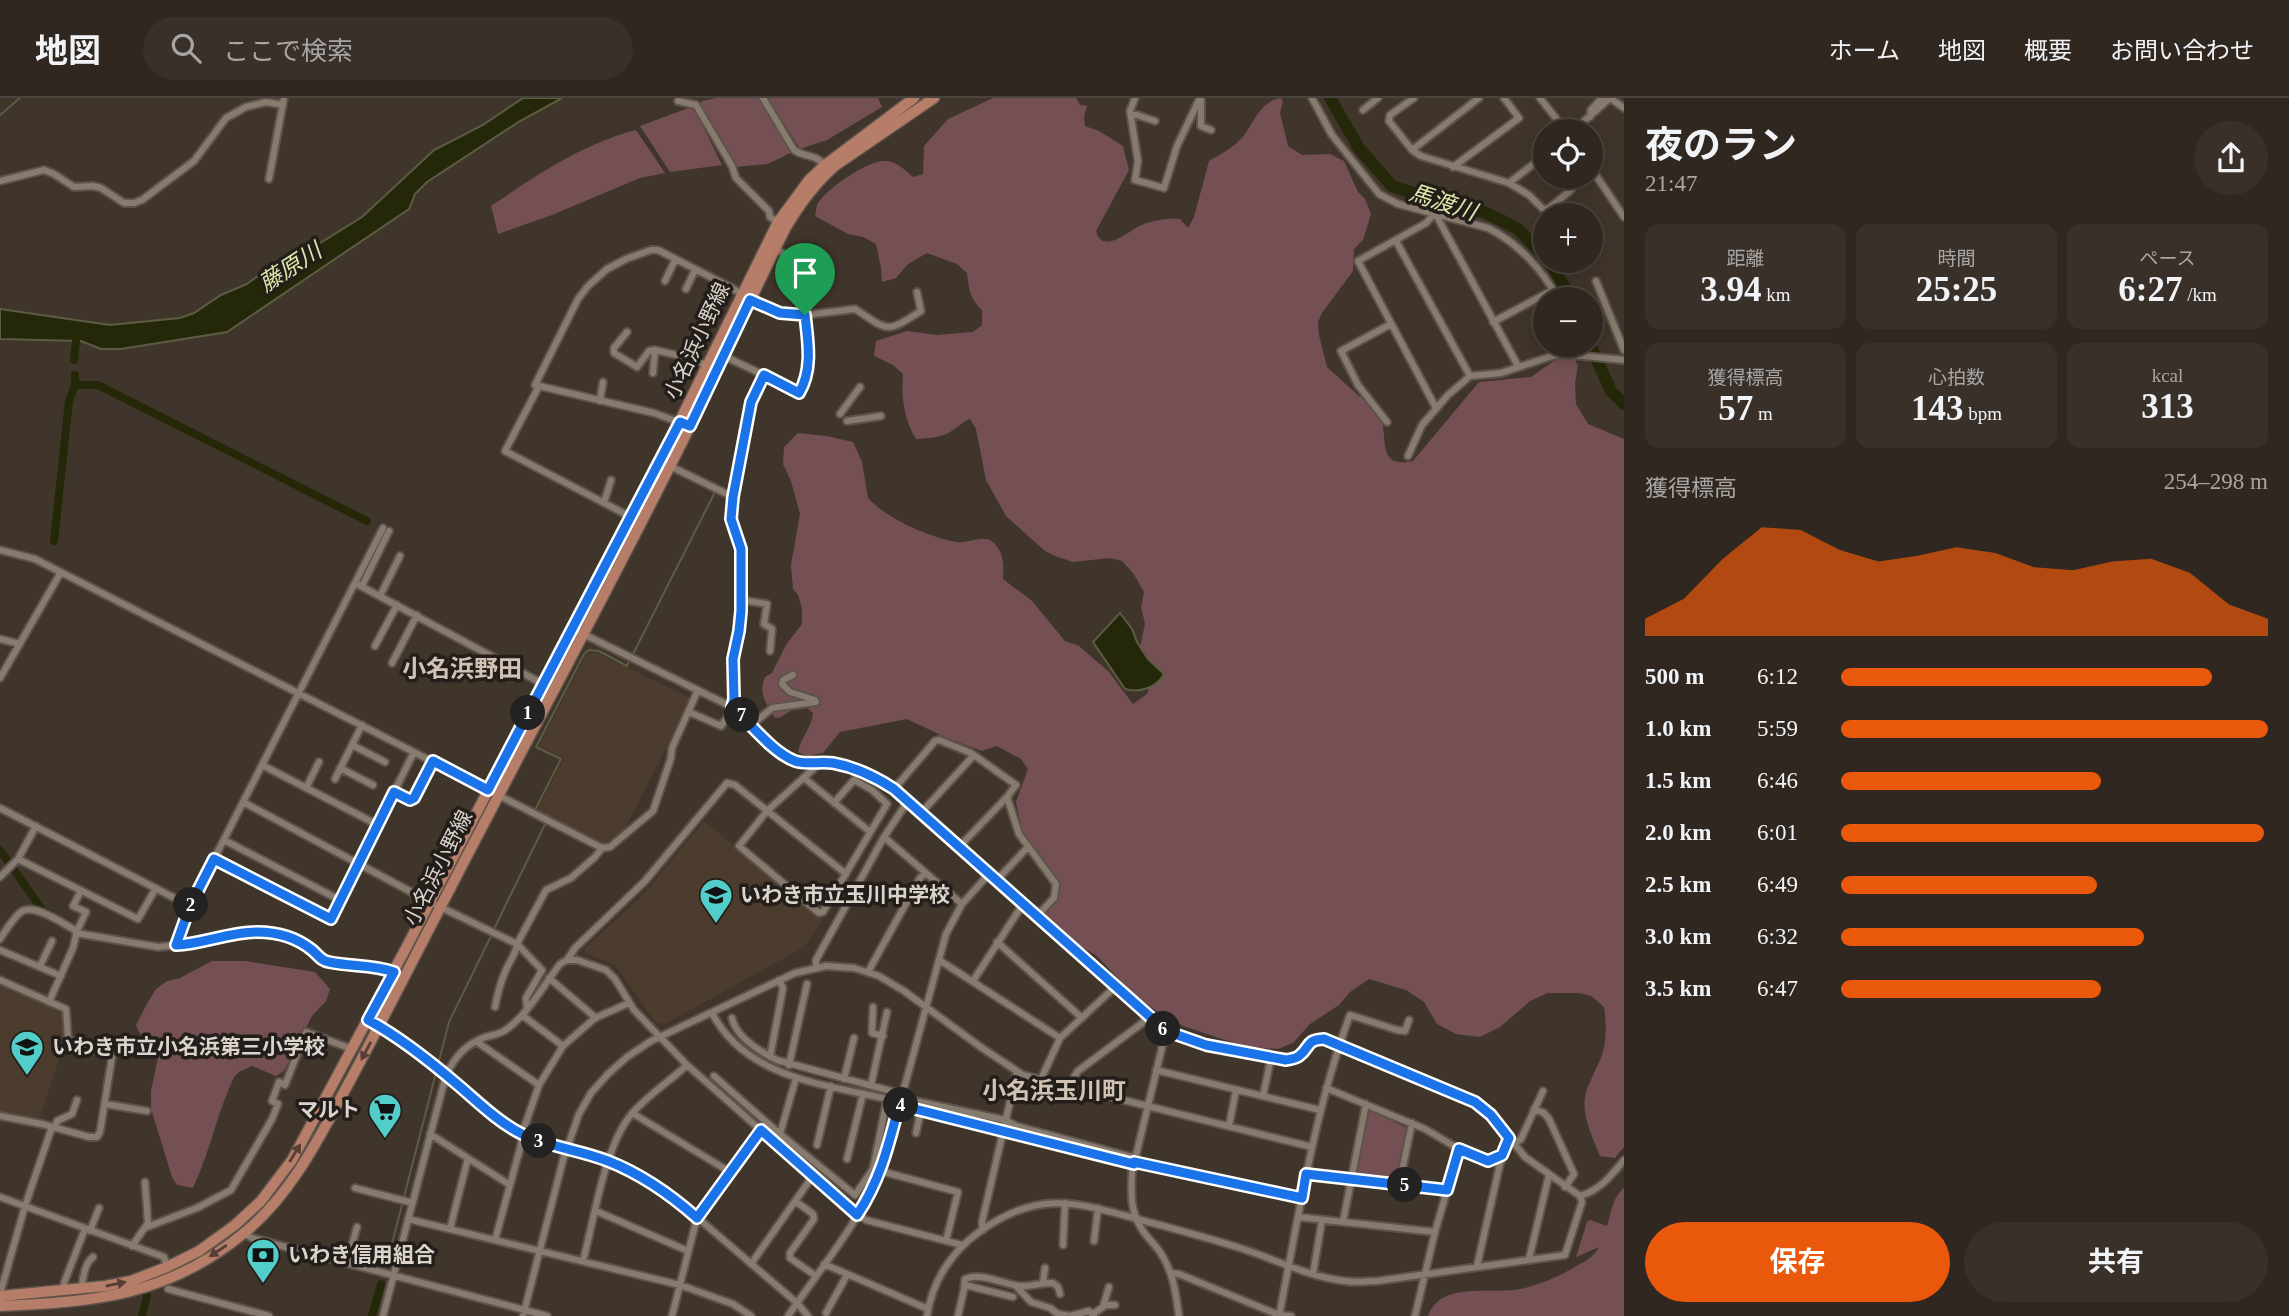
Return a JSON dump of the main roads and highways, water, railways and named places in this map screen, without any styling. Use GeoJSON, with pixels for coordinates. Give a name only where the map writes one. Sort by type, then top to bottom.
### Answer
{"type":"FeatureCollection","features":[{"type":"Feature","properties":{"kind":"main road","name":"小名浜小野線"},"geometry":{"type":"LineString","coordinates":[[0,1306],[77,1302],[130,1292],[171,1278],[244,1233],[266,1213],[289,1185],[312,1151],[440,907],[543,684],[572,628],[631,517],[724,356],[745,297],[778,222],[809,180],[825,165],[914,98]]}},
{"type":"Feature","properties":{"kind":"main road","name":"小名浜小野線"},"geometry":{"type":"LineString","coordinates":[[0,1295],[82,1290],[131,1281],[199,1251],[235,1225],[261,1201],[292,1160],[430,902],[583,634],[670,466],[707,366],[798,207],[836,165],[934,98]]}},
{"type":"Feature","properties":{"kind":"water","name":"藤原川"},"geometry":{"type":"Polygon","coordinates":[[[523,98],[562,98],[520,121],[427,182],[415,194],[409,209],[227,332],[121,349],[101,349],[81,341],[0,339],[0,309],[110,325],[180,318],[194,313],[221,295],[247,284],[286,255],[312,248],[362,217],[434,150],[483,125],[523,98]]]}},
{"type":"Feature","properties":{"kind":"water"},"geometry":{"type":"Polygon","coordinates":[[[1120,613],[1148,659],[1164,674],[1157,683],[1147,688],[1125,689],[1093,642],[1120,613]]]}},
{"type":"Feature","properties":{"kind":"waterway"},"geometry":{"type":"LineString","coordinates":[[0,115],[20,98]]}},
{"type":"Feature","properties":{"kind":"waterway","name":"馬渡川"},"geometry":{"type":"LineString","coordinates":[[1330,98],[1359,148],[1392,186],[1484,212],[1518,229],[1533,245]]}},
{"type":"Feature","properties":{"kind":"waterway","name":"馬渡川"},"geometry":{"type":"LineString","coordinates":[[1556,273],[1565,287]]}},
{"type":"Feature","properties":{"kind":"waterway"},"geometry":{"type":"LineString","coordinates":[[74,360],[77,332]]}},
{"type":"Feature","properties":{"kind":"waterway","name":"馬渡川"},"geometry":{"type":"LineString","coordinates":[[1595,357],[1611,391],[1624,404]]}},
{"type":"Feature","properties":{"kind":"waterway"},"geometry":{"type":"LineString","coordinates":[[54,541],[69,401],[75,385],[75,375]]}},
{"type":"Feature","properties":{"kind":"waterway"},"geometry":{"type":"LineString","coordinates":[[75,385],[98,385],[367,521]]}},
{"type":"Feature","properties":{"kind":"waterway"},"geometry":{"type":"LineString","coordinates":[[632,656],[715,492],[687,478]]}},
{"type":"Feature","properties":{"kind":"waterway"},"geometry":{"type":"LineString","coordinates":[[494,929],[549,816],[535,810],[561,759],[536,747],[584,654],[589,650],[599,651],[627,666],[629,661]]}},
{"type":"Feature","properties":{"kind":"waterway"},"geometry":{"type":"LineString","coordinates":[[0,850],[43,911],[51,915]]}},
{"type":"Feature","properties":{"kind":"waterway"},"geometry":{"type":"LineString","coordinates":[[387,1263],[449,1022],[492,934]]}},
{"type":"Feature","properties":{"kind":"waterway"},"geometry":{"type":"LineString","coordinates":[[372,1316],[381,1284]]}},
{"type":"Feature","properties":{"kind":"waterway"},"geometry":{"type":"LineString","coordinates":[[142,1316],[147,1296]]}},
{"type":"Feature","properties":{"kind":"place","name":"いわき市立玉川中学校"},"geometry":{"type":"Point","coordinates":[716,925]}},
{"type":"Feature","properties":{"kind":"place","name":"いわき市立小名浜第三小学校"},"geometry":{"type":"Point","coordinates":[27,1077]}},
{"type":"Feature","properties":{"kind":"place","name":"マルト"},"geometry":{"type":"Point","coordinates":[385,1140]}},
{"type":"Feature","properties":{"kind":"place","name":"いわき信用組合"},"geometry":{"type":"Point","coordinates":[263,1285]}},
{"type":"Feature","properties":{"kind":"district","name":"小名浜野田"},"geometry":{"type":"Point","coordinates":[462,669]}},
{"type":"Feature","properties":{"kind":"district","name":"小名浜玉川町"},"geometry":{"type":"Point","coordinates":[1054,1091]}}]}
